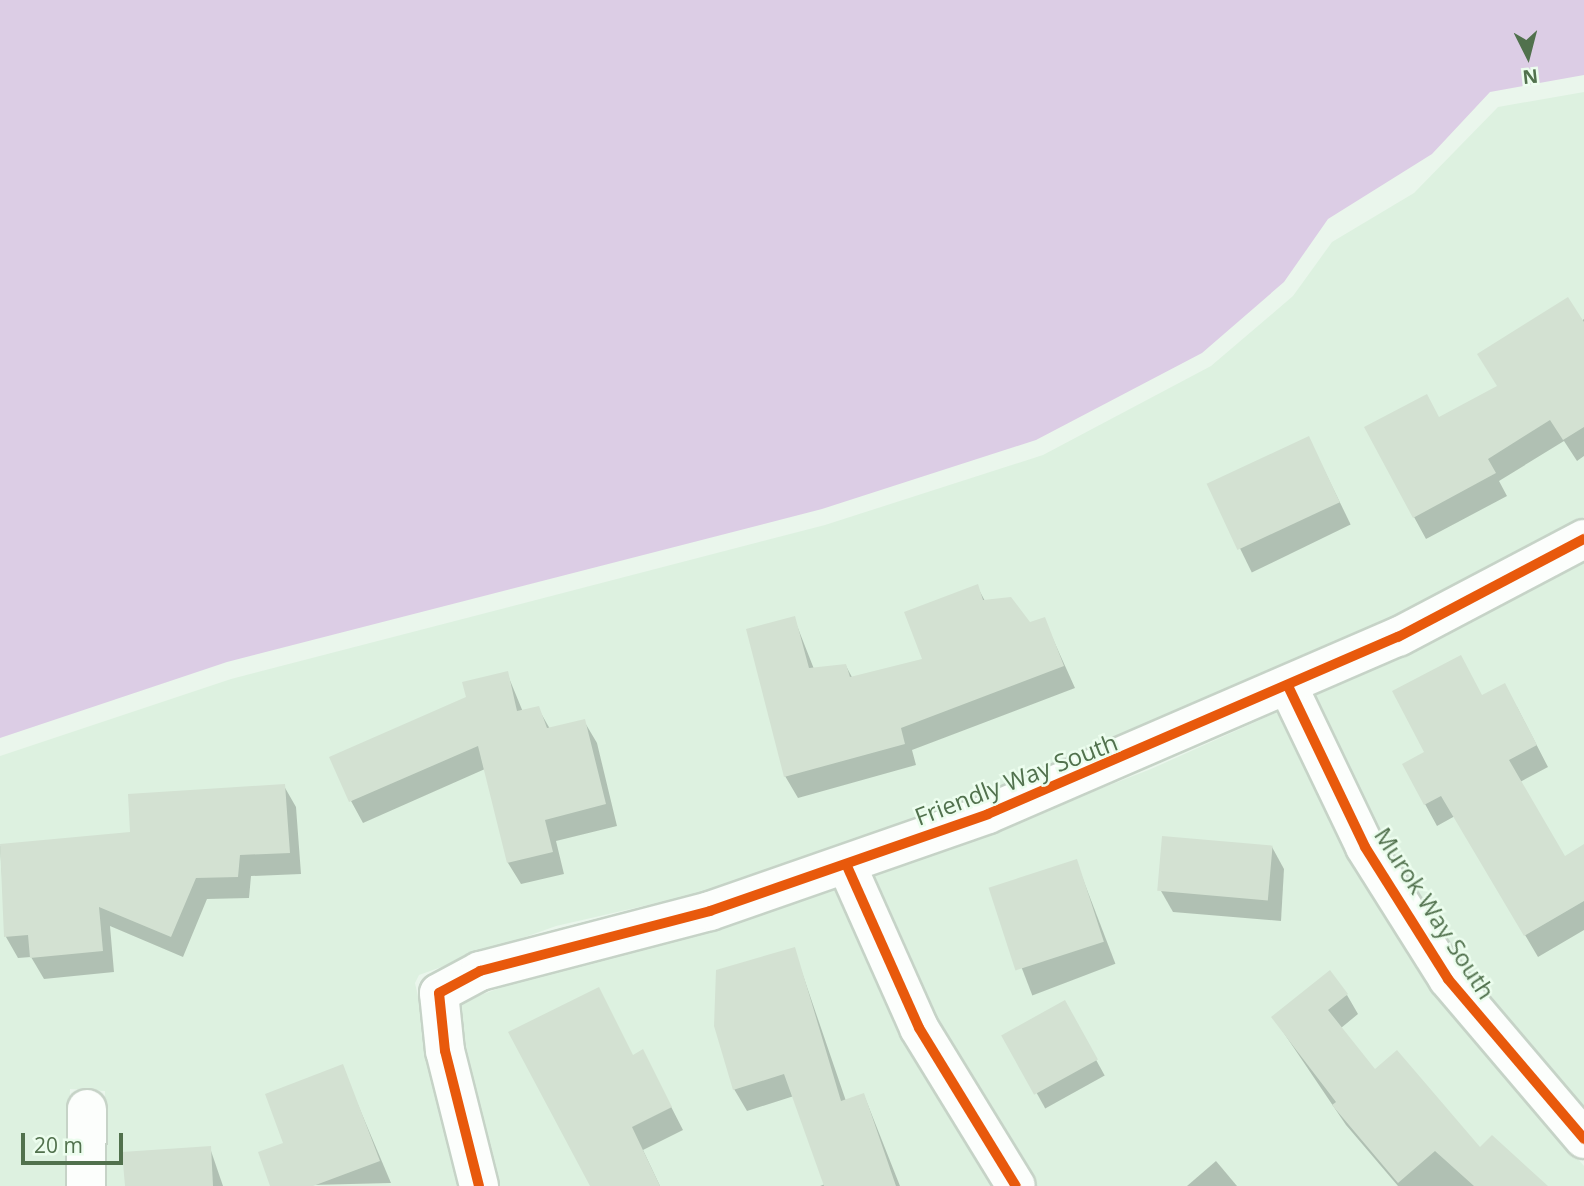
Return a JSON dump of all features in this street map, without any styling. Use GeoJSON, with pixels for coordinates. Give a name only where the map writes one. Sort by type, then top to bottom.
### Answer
{"type":"FeatureCollection","features":[{"type":"Feature","properties":{"kind":"street","name":"Friendly Way South"},"geometry":{"type":"LineString","coordinates":[[479,1186],[445,1051],[439,993],[480,971],[562,945],[710,911],[847,866],[1145,751],[1398,637],[1584,539]]}},
{"type":"Feature","properties":{"kind":"street","name":"Murok Way South"},"geometry":{"type":"LineString","coordinates":[[1288,686],[1365,847],[1448,979],[1584,1139]]}},
{"type":"Feature","properties":{"kind":"street"},"geometry":{"type":"LineString","coordinates":[[847,866],[919,1028],[1016,1186]]}},
{"type":"Feature","properties":{"kind":"street"},"geometry":{"type":"LineString","coordinates":[[86,1186],[87,1110]]}},
{"type":"Feature","properties":{"kind":"shaded area"},"geometry":{"type":"Polygon","coordinates":[[[0,0],[1584,0],[1584,75],[1490,92],[1432,154],[1328,219],[1284,282],[1202,353],[1036,440],[822,509],[227,662],[0,738],[0,0]]]}},
{"type":"Feature","properties":{"kind":"shaded area"},"geometry":{"type":"Polygon","coordinates":[[[1584,92],[1584,517],[1391,619],[982,795],[705,892],[556,926],[419,975],[415,983],[461,1186],[103,1186],[105,1091],[70,1089],[68,1186],[0,1186],[0,756],[231,679],[825,525],[1043,455],[1211,366],[1293,296],[1332,242],[1414,193],[1498,107],[1584,92]]]}},
{"type":"Feature","properties":{"kind":"shaded area"},"geometry":{"type":"Polygon","coordinates":[[[1584,562],[1584,1112],[1462,967],[1380,837],[1312,696],[1405,656],[1584,562]]]}},
{"type":"Feature","properties":{"kind":"shaded area"},"geometry":{"type":"Polygon","coordinates":[[[1280,711],[1435,992],[1584,1166],[1584,1186],[1037,1186],[935,1018],[872,877],[1151,769],[1280,711]]]}},
{"type":"Feature","properties":{"kind":"shaded area"},"geometry":{"type":"Polygon","coordinates":[[[838,889],[905,1038],[994,1186],[497,1186],[457,1004],[566,963],[714,930],[838,889]]]}},
{"type":"Feature","properties":{"kind":"building"},"geometry":{"type":"Polygon","coordinates":[[[1568,297],[1584,322],[1584,427],[1563,440],[1550,420],[1488,459],[1496,473],[1413,518],[1364,427],[1427,394],[1439,417],[1497,386],[1477,354],[1568,297]]]}},
{"type":"Feature","properties":{"kind":"building"},"geometry":{"type":"Polygon","coordinates":[[[1309,436],[1340,502],[1237,550],[1207,484],[1309,436]]]}},
{"type":"Feature","properties":{"kind":"building"},"geometry":{"type":"Polygon","coordinates":[[[978,584],[983,600],[1011,597],[1030,622],[1045,617],[1064,666],[901,728],[905,744],[784,777],[746,629],[795,616],[809,668],[846,664],[850,677],[922,659],[904,612],[978,584]]]}},
{"type":"Feature","properties":{"kind":"building"},"geometry":{"type":"Polygon","coordinates":[[[1461,655],[1482,695],[1505,683],[1537,745],[1509,760],[1565,856],[1584,844],[1584,901],[1524,936],[1441,796],[1424,805],[1402,764],[1424,752],[1392,691],[1461,655]]]}},
{"type":"Feature","properties":{"kind":"building"},"geometry":{"type":"Polygon","coordinates":[[[508,671],[517,711],[539,706],[547,728],[585,719],[606,804],[545,820],[553,852],[507,863],[478,746],[349,802],[329,757],[466,697],[462,682],[508,671]]]}},
{"type":"Feature","properties":{"kind":"building"},"geometry":{"type":"Polygon","coordinates":[[[285,784],[290,853],[240,855],[238,877],[196,878],[171,937],[99,907],[103,951],[30,958],[28,935],[4,937],[0,844],[130,832],[128,794],[285,784]]]}},
{"type":"Feature","properties":{"kind":"building"},"geometry":{"type":"Polygon","coordinates":[[[1162,836],[1273,846],[1268,900],[1157,891],[1162,836]]]}},
{"type":"Feature","properties":{"kind":"building"},"geometry":{"type":"Polygon","coordinates":[[[1077,859],[1104,942],[1015,970],[989,888],[1077,859]]]}},
{"type":"Feature","properties":{"kind":"building"},"geometry":{"type":"Polygon","coordinates":[[[795,947],[841,1101],[864,1093],[896,1186],[824,1186],[784,1074],[733,1090],[714,1026],[716,970],[795,947]]]}},
{"type":"Feature","properties":{"kind":"building"},"geometry":{"type":"Polygon","coordinates":[[[1330,970],[1348,994],[1328,1010],[1375,1069],[1397,1050],[1480,1147],[1492,1135],[1548,1186],[1474,1186],[1435,1151],[1398,1183],[1332,1105],[1336,1102],[1271,1017],[1330,970]]]}},
{"type":"Feature","properties":{"kind":"building"},"geometry":{"type":"Polygon","coordinates":[[[599,987],[633,1055],[643,1049],[672,1107],[632,1127],[660,1186],[590,1186],[508,1032],[599,987]]]}},
{"type":"Feature","properties":{"kind":"building"},"geometry":{"type":"Polygon","coordinates":[[[1065,1000],[1098,1059],[1034,1095],[1001,1035],[1065,1000]]]}},
{"type":"Feature","properties":{"kind":"building"},"geometry":{"type":"Polygon","coordinates":[[[343,1064],[380,1161],[313,1186],[270,1186],[258,1152],[283,1143],[265,1094],[343,1064]]]}},
{"type":"Feature","properties":{"kind":"building"},"geometry":{"type":"Polygon","coordinates":[[[211,1146],[213,1186],[125,1186],[122,1152],[211,1146]]]}},
{"type":"Feature","properties":{"kind":"cycle path"},"geometry":{"type":"LineString","coordinates":[[479,1186],[445,1051],[439,993],[480,971],[710,911],[988,814],[1398,637],[1584,539]]}},
{"type":"Feature","properties":{"kind":"cycle path"},"geometry":{"type":"LineString","coordinates":[[1288,686],[1365,847],[1448,979],[1584,1139]]}},
{"type":"Feature","properties":{"kind":"cycle path"},"geometry":{"type":"LineString","coordinates":[[847,866],[919,1028],[1016,1186]]}}]}
